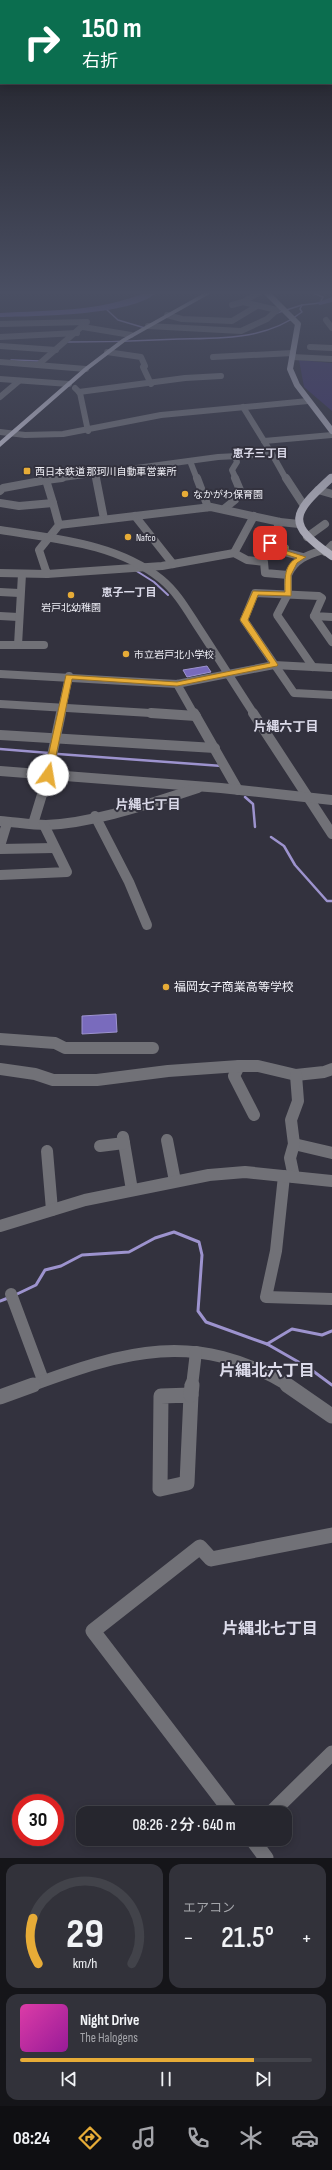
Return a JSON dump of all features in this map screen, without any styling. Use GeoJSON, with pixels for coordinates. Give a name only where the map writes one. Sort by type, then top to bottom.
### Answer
{"type":"FeatureCollection","features":[{"type":"Feature","properties":{"kind":"highway"},"geometry":{"type":"LineString","coordinates":[[0,445],[75,379]]}},
{"type":"Feature","properties":{"kind":"main road"},"geometry":{"type":"LineString","coordinates":[[294,379],[308,401],[332,431]]}},
{"type":"Feature","properties":{"kind":"main road"},"geometry":{"type":"LineString","coordinates":[[332,477],[303,504],[300,509],[299,524],[307,537],[332,556]]}},
{"type":"Feature","properties":{"kind":"street"},"geometry":{"type":"LineString","coordinates":[[0,379],[68,385],[77,389],[88,431]]}},
{"type":"Feature","properties":{"kind":"street"},"geometry":{"type":"LineString","coordinates":[[149,379],[151,384]]}},
{"type":"Feature","properties":{"kind":"street"},"geometry":{"type":"LineString","coordinates":[[79,392],[151,384],[180,379]]}},
{"type":"Feature","properties":{"kind":"street"},"geometry":{"type":"LineString","coordinates":[[0,397],[19,380]]}},
{"type":"Feature","properties":{"kind":"street"},"geometry":{"type":"LineString","coordinates":[[0,432],[46,435],[88,431],[142,418],[308,401]]}},
{"type":"Feature","properties":{"kind":"street"},"geometry":{"type":"LineString","coordinates":[[243,407],[298,499],[303,504]]}},
{"type":"Feature","properties":{"kind":"street"},"geometry":{"type":"LineString","coordinates":[[264,441],[332,435]]}},
{"type":"Feature","properties":{"kind":"street"},"geometry":{"type":"LineString","coordinates":[[0,490],[3,488],[46,480],[190,461],[272,454]]}},
{"type":"Feature","properties":{"kind":"street"},"geometry":{"type":"LineString","coordinates":[[225,508],[235,500],[240,490],[232,470],[237,462],[235,456]]}},
{"type":"Feature","properties":{"kind":"street"},"geometry":{"type":"LineString","coordinates":[[190,461],[208,507]]}},
{"type":"Feature","properties":{"kind":"street"},"geometry":{"type":"LineString","coordinates":[[95,474],[104,519]]}},
{"type":"Feature","properties":{"kind":"street"},"geometry":{"type":"LineString","coordinates":[[46,480],[59,525]]}},
{"type":"Feature","properties":{"kind":"street"},"geometry":{"type":"LineString","coordinates":[[318,490],[332,494]]}},
{"type":"Feature","properties":{"kind":"street"},"geometry":{"type":"LineString","coordinates":[[0,502],[19,506],[53,503]]}},
{"type":"Feature","properties":{"kind":"street"},"geometry":{"type":"LineString","coordinates":[[47,574],[39,550],[59,525],[208,507],[225,508],[280,522],[299,524]]}},
{"type":"Feature","properties":{"kind":"street"},"geometry":{"type":"LineString","coordinates":[[135,516],[173,564]]}},
{"type":"Feature","properties":{"kind":"street"},"geometry":{"type":"LineString","coordinates":[[234,553],[254,516]]}},
{"type":"Feature","properties":{"kind":"street"},"geometry":{"type":"LineString","coordinates":[[280,522],[270,543],[285,548],[284,552],[303,557]]}},
{"type":"Feature","properties":{"kind":"street"},"geometry":{"type":"LineString","coordinates":[[307,537],[325,524]]}},
{"type":"Feature","properties":{"kind":"street"},"geometry":{"type":"LineString","coordinates":[[0,530],[101,549],[143,567],[155,574],[174,592],[229,674],[332,834]]}},
{"type":"Feature","properties":{"kind":"street"},"geometry":{"type":"LineString","coordinates":[[313,667],[277,615],[288,594],[288,575],[294,562],[303,557],[324,551],[332,545]]}},
{"type":"Feature","properties":{"kind":"street"},"geometry":{"type":"LineString","coordinates":[[0,573],[47,574],[143,567],[173,564],[234,553],[247,560],[264,562],[265,573],[288,575]]}},
{"type":"Feature","properties":{"kind":"street"},"geometry":{"type":"LineString","coordinates":[[18,645],[19,593],[22,574]]}},
{"type":"Feature","properties":{"kind":"street"},"geometry":{"type":"LineString","coordinates":[[0,592],[19,593]]}},
{"type":"Feature","properties":{"kind":"street"},"geometry":{"type":"LineString","coordinates":[[332,642],[314,618],[321,597],[255,593],[244,620],[294,693],[332,695]]}},
{"type":"Feature","properties":{"kind":"street"},"geometry":{"type":"LineString","coordinates":[[0,616],[18,617]]}},
{"type":"Feature","properties":{"kind":"street"},"geometry":{"type":"LineString","coordinates":[[314,616],[332,617]]}},
{"type":"Feature","properties":{"kind":"street"},"geometry":{"type":"LineString","coordinates":[[0,645],[44,645]]}},
{"type":"Feature","properties":{"kind":"street"},"geometry":{"type":"LineString","coordinates":[[0,674],[69,676],[177,684],[274,665],[332,668]]}},
{"type":"Feature","properties":{"kind":"street"},"geometry":{"type":"LineString","coordinates":[[33,824],[48,775],[69,676]]}},
{"type":"Feature","properties":{"kind":"street"},"geometry":{"type":"LineString","coordinates":[[177,684],[238,790]]}},
{"type":"Feature","properties":{"kind":"street"},"geometry":{"type":"LineString","coordinates":[[0,704],[196,716]]}},
{"type":"Feature","properties":{"kind":"street"},"geometry":{"type":"LineString","coordinates":[[0,735],[56,737],[215,748]]}},
{"type":"Feature","properties":{"kind":"street"},"geometry":{"type":"LineString","coordinates":[[0,771],[238,790],[332,800]]}},
{"type":"Feature","properties":{"kind":"street"},"geometry":{"type":"LineString","coordinates":[[0,846],[4,822],[44,825],[95,816],[134,809],[202,787]]}},
{"type":"Feature","properties":{"kind":"street"},"geometry":{"type":"LineString","coordinates":[[95,816],[129,882],[147,925]]}},
{"type":"Feature","properties":{"kind":"street"},"geometry":{"type":"LineString","coordinates":[[0,875],[67,872],[44,825]]}},
{"type":"Feature","properties":{"kind":"street"},"geometry":{"type":"LineString","coordinates":[[0,849],[54,848]]}},
{"type":"Feature","properties":{"kind":"street"},"geometry":{"type":"LineString","coordinates":[[0,1039],[55,1043],[65,1048],[153,1048]]}},
{"type":"Feature","properties":{"kind":"street"},"geometry":{"type":"LineString","coordinates":[[239,1066],[234,1076],[254,1115]]}},
{"type":"Feature","properties":{"kind":"street"},"geometry":{"type":"LineString","coordinates":[[0,1069],[35,1074],[53,1080],[98,1080],[168,1071],[239,1066],[258,1066],[296,1075],[324,1072],[332,1069]]}},
{"type":"Feature","properties":{"kind":"street"},"geometry":{"type":"LineString","coordinates":[[296,1075],[298,1101],[291,1120],[294,1144],[290,1158],[289,1176],[276,1251],[266,1297],[332,1299]]}},
{"type":"Feature","properties":{"kind":"street"},"geometry":{"type":"LineString","coordinates":[[100,1146],[123,1140],[132,1190]]}},
{"type":"Feature","properties":{"kind":"street"},"geometry":{"type":"LineString","coordinates":[[168,1140],[175,1182]]}},
{"type":"Feature","properties":{"kind":"street"},"geometry":{"type":"LineString","coordinates":[[294,1144],[332,1153]]}},
{"type":"Feature","properties":{"kind":"street"},"geometry":{"type":"LineString","coordinates":[[47,1151],[52,1210]]}},
{"type":"Feature","properties":{"kind":"street"},"geometry":{"type":"LineString","coordinates":[[0,1226],[85,1200],[175,1182],[245,1172],[332,1181]]}},
{"type":"Feature","properties":{"kind":"street"},"geometry":{"type":"LineString","coordinates":[[11,1294],[43,1380]]}},
{"type":"Feature","properties":{"kind":"street"},"geometry":{"type":"LineString","coordinates":[[0,1397],[43,1380],[119,1354],[155,1349],[196,1352],[226,1358],[261,1370],[332,1416]]}},
{"type":"Feature","properties":{"kind":"street"},"geometry":{"type":"LineString","coordinates":[[191,1395],[161,1396],[160,1489],[187,1483],[191,1395],[196,1352]]}},
{"type":"Feature","properties":{"kind":"street"},"geometry":{"type":"LineString","coordinates":[[227,1806],[93,1631],[200,1547],[210,1559],[332,1535]]}},
{"type":"Feature","properties":{"kind":"street"},"geometry":{"type":"LineString","coordinates":[[278,1806],[332,1753]]}},
{"type":"Feature","properties":{"kind":"street"},"geometry":{"type":"LineString","coordinates":[[257,1846],[266,1858]]}},
{"type":"Feature","properties":{"kind":"shaded area"},"geometry":{"type":"Polygon","coordinates":[[[302,379],[332,379],[332,411],[304,387],[302,379]]]}},
{"type":"Feature","properties":{"kind":"shaded area"},"geometry":{"type":"Polygon","coordinates":[[[207,666],[211,672],[187,677],[183,670],[207,666]]]}},
{"type":"Feature","properties":{"kind":"shaded area"},"geometry":{"type":"Polygon","coordinates":[[[116,1014],[117,1032],[82,1034],[82,1016],[116,1014]]]}},
{"type":"Feature","properties":{"kind":"waterway"},"geometry":{"type":"LineString","coordinates":[[135,570],[154,582],[168,595]]}},
{"type":"Feature","properties":{"kind":"waterway"},"geometry":{"type":"LineString","coordinates":[[0,749],[49,753]]}},
{"type":"Feature","properties":{"kind":"waterway"},"geometry":{"type":"LineString","coordinates":[[58,754],[222,766]]}},
{"type":"Feature","properties":{"kind":"waterway"},"geometry":{"type":"LineString","coordinates":[[245,797],[253,804],[255,827]]}},
{"type":"Feature","properties":{"kind":"waterway"},"geometry":{"type":"LineString","coordinates":[[271,837],[284,846],[295,865],[327,901],[332,901]]}},
{"type":"Feature","properties":{"kind":"waterway"},"geometry":{"type":"LineString","coordinates":[[15,1295],[36,1285],[45,1270],[61,1266],[82,1255],[129,1252],[155,1238],[174,1232],[199,1242],[202,1255],[198,1311],[206,1322],[267,1344]]}},
{"type":"Feature","properties":{"kind":"waterway"},"geometry":{"type":"LineString","coordinates":[[0,1301],[8,1298]]}},
{"type":"Feature","properties":{"kind":"waterway"},"geometry":{"type":"LineString","coordinates":[[267,1344],[292,1329],[322,1335],[332,1331]]}},
{"type":"Feature","properties":{"kind":"waterway"},"geometry":{"type":"LineString","coordinates":[[267,1344],[309,1368],[332,1385]]}},
{"type":"Feature","properties":{"kind":"place","name":"西日本鉄道 那珂川自動車営業所"},"geometry":{"type":"Point","coordinates":[27,471]}},
{"type":"Feature","properties":{"kind":"place","name":"なかがわ保育園"},"geometry":{"type":"Point","coordinates":[185,494]}},
{"type":"Feature","properties":{"kind":"place","name":"Nafco"},"geometry":{"type":"Point","coordinates":[128,537]}},
{"type":"Feature","properties":{"kind":"place","name":"岩戸北幼稚園"},"geometry":{"type":"Point","coordinates":[71,595]}},
{"type":"Feature","properties":{"kind":"place","name":"市立岩戸北小学校"},"geometry":{"type":"Point","coordinates":[126,654]}},
{"type":"Feature","properties":{"kind":"place","name":"福岡女子商業高等学校"},"geometry":{"type":"Point","coordinates":[166,987]}},
{"type":"Feature","properties":{"kind":"district","name":"恵子三丁目"},"geometry":{"type":"Point","coordinates":[260,453]}},
{"type":"Feature","properties":{"kind":"district","name":"恵子一丁目"},"geometry":{"type":"Point","coordinates":[129,592]}},
{"type":"Feature","properties":{"kind":"district","name":"片縄六丁目"},"geometry":{"type":"Point","coordinates":[286,726]}},
{"type":"Feature","properties":{"kind":"district","name":"片縄七丁目"},"geometry":{"type":"Point","coordinates":[148,804]}},
{"type":"Feature","properties":{"kind":"district","name":"片縄北六丁目"},"geometry":{"type":"Point","coordinates":[267,1370]}},
{"type":"Feature","properties":{"kind":"district","name":"片縄北七丁目"},"geometry":{"type":"Point","coordinates":[270,1628]}},
{"type":"Feature","properties":{"kind":"route"},"geometry":{"type":"LineString","coordinates":[[48,775],[69,676],[177,684],[274,665],[244,620],[255,593],[288,594],[288,575],[294,562],[303,557],[284,552],[285,548],[270,543]]}}]}
